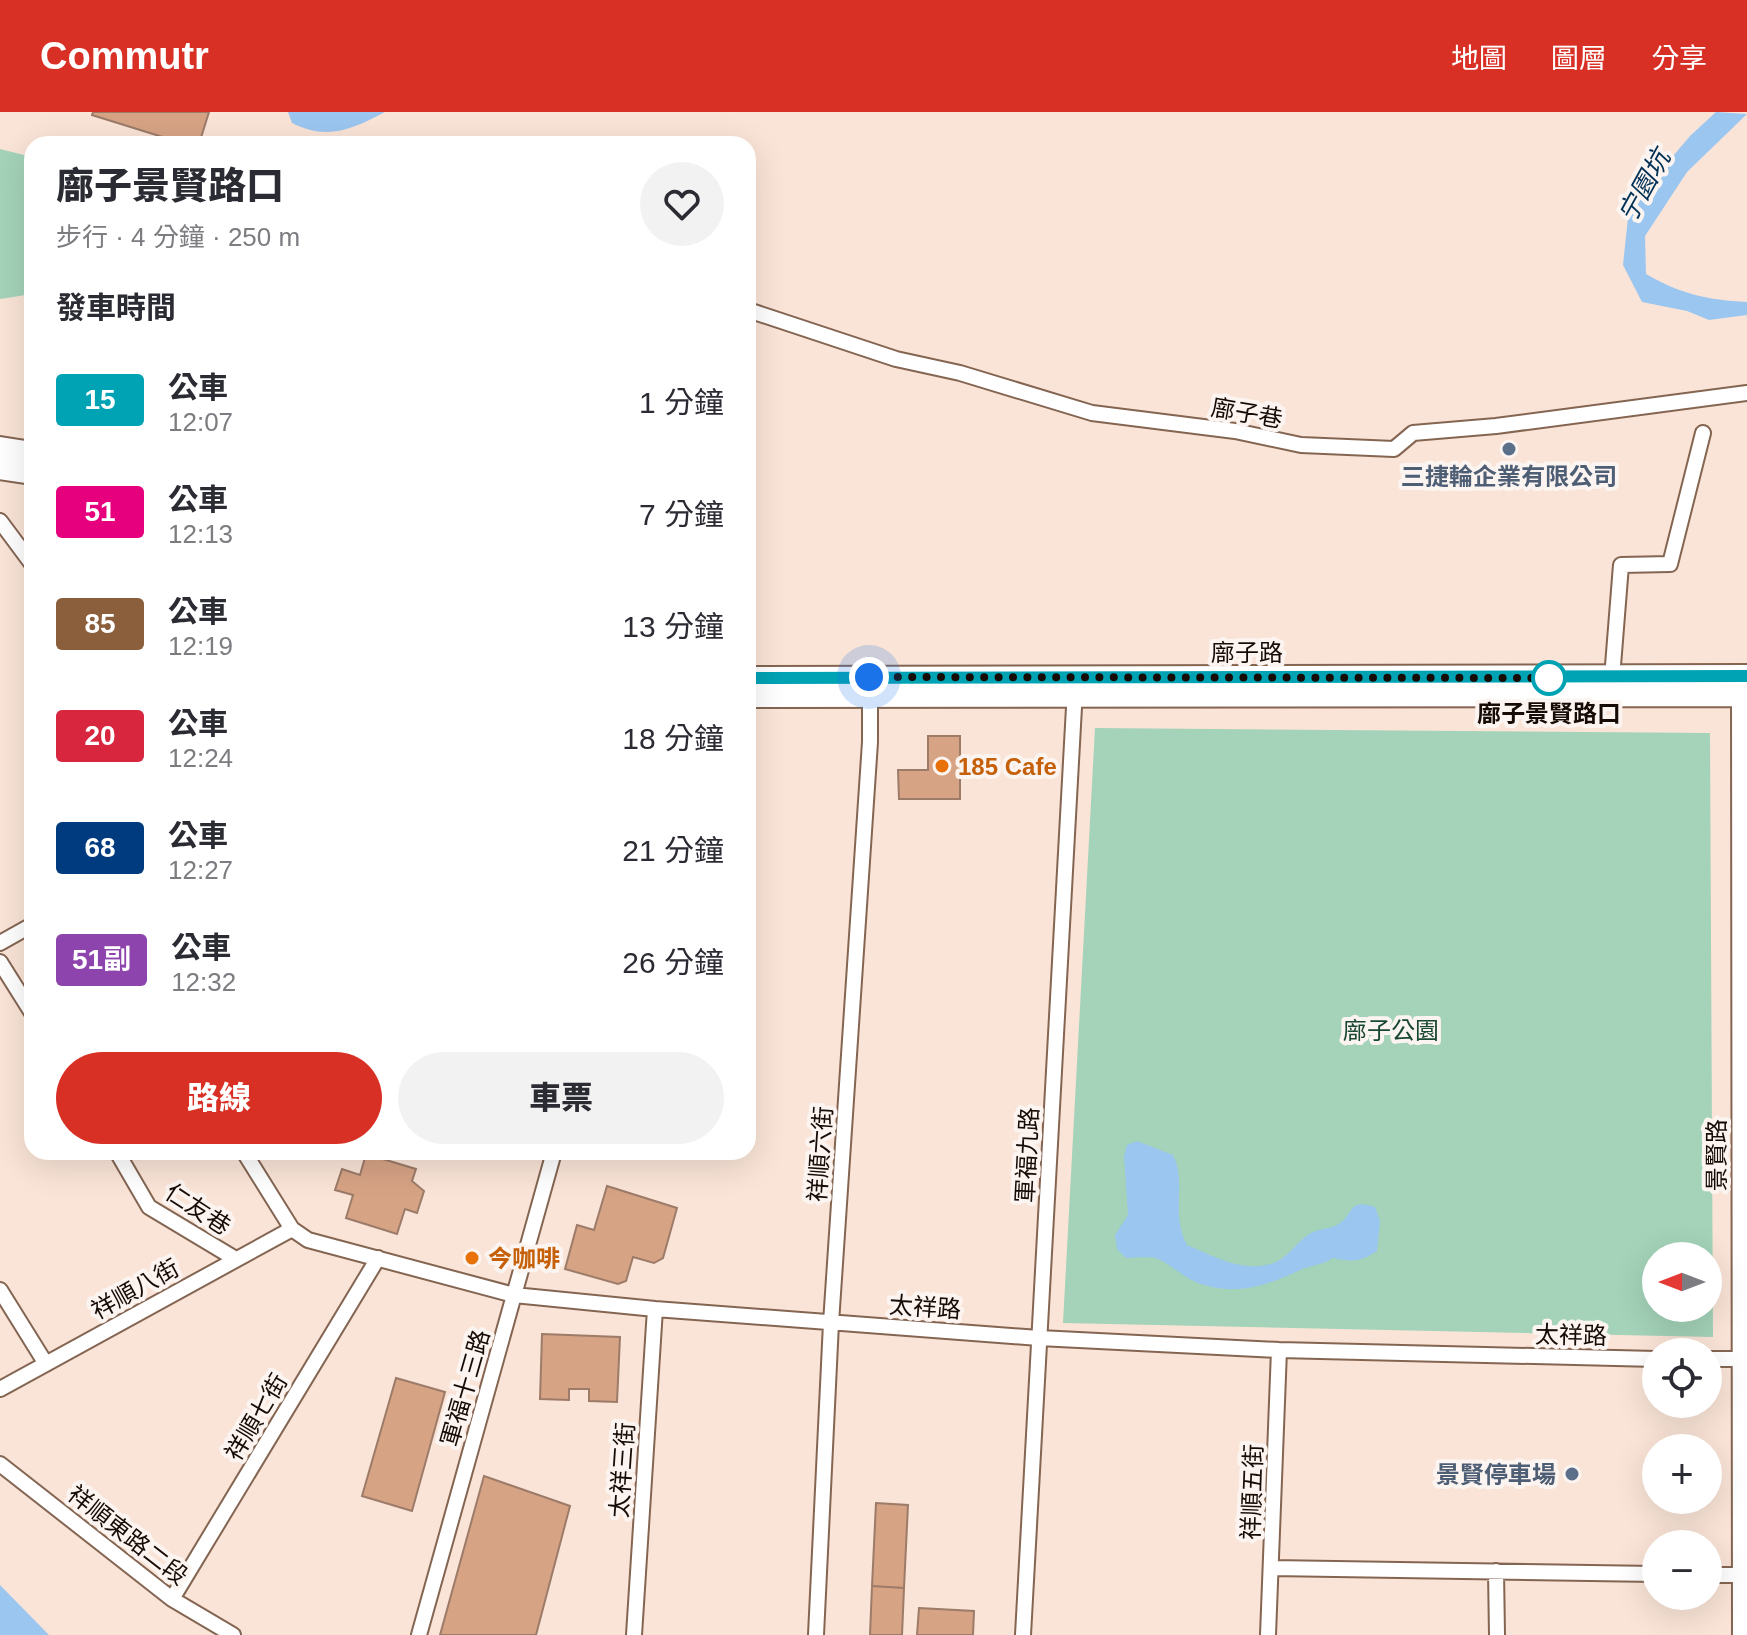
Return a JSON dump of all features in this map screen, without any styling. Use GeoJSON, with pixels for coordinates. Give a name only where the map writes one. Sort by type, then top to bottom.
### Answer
{"type":"FeatureCollection","features":[{"type":"Feature","properties":{"kind":"main road"},"geometry":{"type":"LineString","coordinates":[[0,448],[24,452]]}},
{"type":"Feature","properties":{"kind":"main road"},"geometry":{"type":"LineString","coordinates":[[0,468],[24,472]]}},
{"type":"Feature","properties":{"kind":"main road","name":"廍子路"},"geometry":{"type":"LineString","coordinates":[[1075,686],[1612,678],[1745,685]]}},
{"type":"Feature","properties":{"kind":"main road","name":"廍子路"},"geometry":{"type":"LineString","coordinates":[[756,679],[870,687]]}},
{"type":"Feature","properties":{"kind":"main road","name":"廍子路"},"geometry":{"type":"LineString","coordinates":[[756,695],[870,687],[1745,685]]}},
{"type":"Feature","properties":{"kind":"main road","name":"景賢路"},"geometry":{"type":"LineString","coordinates":[[1744,1635],[1745,685]]}},
{"type":"Feature","properties":{"kind":"street","name":"廍子巷"},"geometry":{"type":"LineString","coordinates":[[756,313],[896,359],[960,373],[1092,413],[1235,431],[1301,445],[1394,449],[1413,433],[1496,426],[1747,393]]}},
{"type":"Feature","properties":{"kind":"street"},"geometry":{"type":"LineString","coordinates":[[1612,678],[1621,565],[1670,564],[1703,433]]}},
{"type":"Feature","properties":{"kind":"street"},"geometry":{"type":"LineString","coordinates":[[0,521],[24,553]]}},
{"type":"Feature","properties":{"kind":"street","name":"軍福九路"},"geometry":{"type":"LineString","coordinates":[[1023,1635],[1075,686]]}},
{"type":"Feature","properties":{"kind":"street","name":"祥順六街"},"geometry":{"type":"LineString","coordinates":[[816,1635],[831,1323],[870,687]]}},
{"type":"Feature","properties":{"kind":"street"},"geometry":{"type":"LineString","coordinates":[[0,943],[24,930]]}},
{"type":"Feature","properties":{"kind":"street"},"geometry":{"type":"LineString","coordinates":[[0,962],[24,1000]]}},
{"type":"Feature","properties":{"kind":"street","name":"仁友巷"},"geometry":{"type":"LineString","coordinates":[[122,1160],[149,1207],[234,1258]]}},
{"type":"Feature","properties":{"kind":"street"},"geometry":{"type":"LineString","coordinates":[[249,1160],[292,1229]]}},
{"type":"Feature","properties":{"kind":"street","name":"軍福十三路"},"geometry":{"type":"LineString","coordinates":[[419,1635],[552,1160]]}},
{"type":"Feature","properties":{"kind":"street","name":"太祥路"},"geometry":{"type":"LineString","coordinates":[[292,1229],[308,1240],[514,1295],[655,1309],[1039,1338],[1279,1350],[1642,1359]]}},
{"type":"Feature","properties":{"kind":"street","name":"祥順八街"},"geometry":{"type":"LineString","coordinates":[[0,1389],[234,1258],[292,1229]]}},
{"type":"Feature","properties":{"kind":"street","name":"祥順七街"},"geometry":{"type":"LineString","coordinates":[[172,1599],[378,1258]]}},
{"type":"Feature","properties":{"kind":"street"},"geometry":{"type":"LineString","coordinates":[[0,1290],[46,1364]]}},
{"type":"Feature","properties":{"kind":"street","name":"太祥三街"},"geometry":{"type":"LineString","coordinates":[[634,1635],[655,1309]]}},
{"type":"Feature","properties":{"kind":"street","name":"祥順五街"},"geometry":{"type":"LineString","coordinates":[[1268,1635],[1279,1350]]}},
{"type":"Feature","properties":{"kind":"street"},"geometry":{"type":"LineString","coordinates":[[1722,1359],[1744,1359]]}},
{"type":"Feature","properties":{"kind":"street","name":"祥順東路二段"},"geometry":{"type":"LineString","coordinates":[[0,1464],[172,1599],[233,1635]]}},
{"type":"Feature","properties":{"kind":"street"},"geometry":{"type":"LineString","coordinates":[[1272,1568],[1642,1574]]}},
{"type":"Feature","properties":{"kind":"street"},"geometry":{"type":"LineString","coordinates":[[1496,1571],[1497,1635]]}},
{"type":"Feature","properties":{"kind":"street"},"geometry":{"type":"LineString","coordinates":[[1722,1575],[1743,1575]]}},
{"type":"Feature","properties":{"kind":"green space"},"geometry":{"type":"Polygon","coordinates":[[[0,149],[24,155],[24,295],[0,299],[0,149]]]}},
{"type":"Feature","properties":{"kind":"green space","name":"廍子公園"},"geometry":{"type":"Polygon","coordinates":[[[1095,728],[1710,733],[1713,1242],[1642,1242],[1642,1322],[1713,1322],[1713,1337],[1063,1323],[1095,728]]]}},
{"type":"Feature","properties":{"kind":"water"},"geometry":{"type":"Polygon","coordinates":[[[288,112],[385,112],[351,128],[328,132],[292,123],[288,112]]]}},
{"type":"Feature","properties":{"kind":"water"},"geometry":{"type":"Polygon","coordinates":[[[1716,112],[1747,114],[1687,172],[1645,236],[1646,274],[1695,295],[1747,302],[1747,315],[1709,320],[1687,311],[1642,302],[1623,265],[1629,208],[1690,136],[1716,112]]]}},
{"type":"Feature","properties":{"kind":"water"},"geometry":{"type":"Polygon","coordinates":[[[1137,1141],[1173,1155],[1179,1176],[1182,1233],[1187,1245],[1213,1257],[1249,1266],[1277,1262],[1311,1233],[1341,1222],[1359,1204],[1375,1207],[1380,1221],[1377,1251],[1356,1260],[1333,1258],[1275,1281],[1239,1289],[1201,1284],[1155,1258],[1126,1258],[1117,1249],[1115,1235],[1128,1215],[1124,1156],[1127,1145],[1137,1141]]]}},
{"type":"Feature","properties":{"kind":"water"},"geometry":{"type":"Polygon","coordinates":[[[0,1585],[49,1635],[0,1635],[0,1585]]]}},
{"type":"Feature","properties":{"kind":"building"},"geometry":{"type":"Polygon","coordinates":[[[93,112],[209,112],[202,136],[159,136],[92,115],[93,112]]]}},
{"type":"Feature","properties":{"kind":"building"},"geometry":{"type":"Polygon","coordinates":[[[928,736],[960,736],[960,799],[899,799],[898,770],[928,770],[928,736]]]}},
{"type":"Feature","properties":{"kind":"building"},"geometry":{"type":"Polygon","coordinates":[[[364,1160],[386,1160],[416,1169],[412,1181],[424,1191],[417,1213],[405,1209],[397,1234],[346,1218],[353,1195],[335,1190],[342,1169],[360,1175],[364,1160]]]}},
{"type":"Feature","properties":{"kind":"building"},"geometry":{"type":"Polygon","coordinates":[[[607,1186],[677,1208],[663,1258],[654,1263],[633,1257],[626,1281],[618,1284],[565,1269],[577,1225],[594,1230],[607,1186]]]}},
{"type":"Feature","properties":{"kind":"building"},"geometry":{"type":"Polygon","coordinates":[[[542,1334],[620,1337],[617,1402],[589,1401],[589,1389],[569,1389],[569,1400],[540,1399],[542,1334]]]}},
{"type":"Feature","properties":{"kind":"building"},"geometry":{"type":"Polygon","coordinates":[[[396,1378],[445,1392],[412,1511],[362,1496],[396,1378]]]}},
{"type":"Feature","properties":{"kind":"building"},"geometry":{"type":"Polygon","coordinates":[[[484,1476],[570,1506],[536,1635],[440,1635],[484,1476]]]}},
{"type":"Feature","properties":{"kind":"building"},"geometry":{"type":"Polygon","coordinates":[[[876,1503],[908,1505],[904,1588],[872,1586],[876,1503]]]}},
{"type":"Feature","properties":{"kind":"building"},"geometry":{"type":"Polygon","coordinates":[[[872,1586],[904,1588],[902,1635],[870,1635],[872,1586]]]}},
{"type":"Feature","properties":{"kind":"building"},"geometry":{"type":"Polygon","coordinates":[[[919,1608],[974,1611],[973,1635],[917,1635],[919,1608]]]}},
{"type":"Feature","properties":{"kind":"bus line","name":"15"},"geometry":{"type":"LineString","coordinates":[[756,678],[1747,676]]}},
{"type":"Feature","properties":{"kind":"place","name":"三捷輪企業有限公司"},"geometry":{"type":"Point","coordinates":[1509,449]}},
{"type":"Feature","properties":{"kind":"place","name":"廍子景賢路口"},"geometry":{"type":"Point","coordinates":[1549,678]}},
{"type":"Feature","properties":{"kind":"place","name":"185 Cafe"},"geometry":{"type":"Point","coordinates":[942,766]}},
{"type":"Feature","properties":{"kind":"place","name":"今咖啡"},"geometry":{"type":"Point","coordinates":[472,1258]}},
{"type":"Feature","properties":{"kind":"place","name":"景賢停車場"},"geometry":{"type":"Point","coordinates":[1572,1474]}},
{"type":"Feature","properties":{"kind":"route"},"geometry":{"type":"LineString","coordinates":[[869,677],[1549,678]]}},
{"type":"Feature","properties":{"kind":"water label","name":"宁園坑"},"geometry":{"type":"Point","coordinates":[1644,186]}}]}
